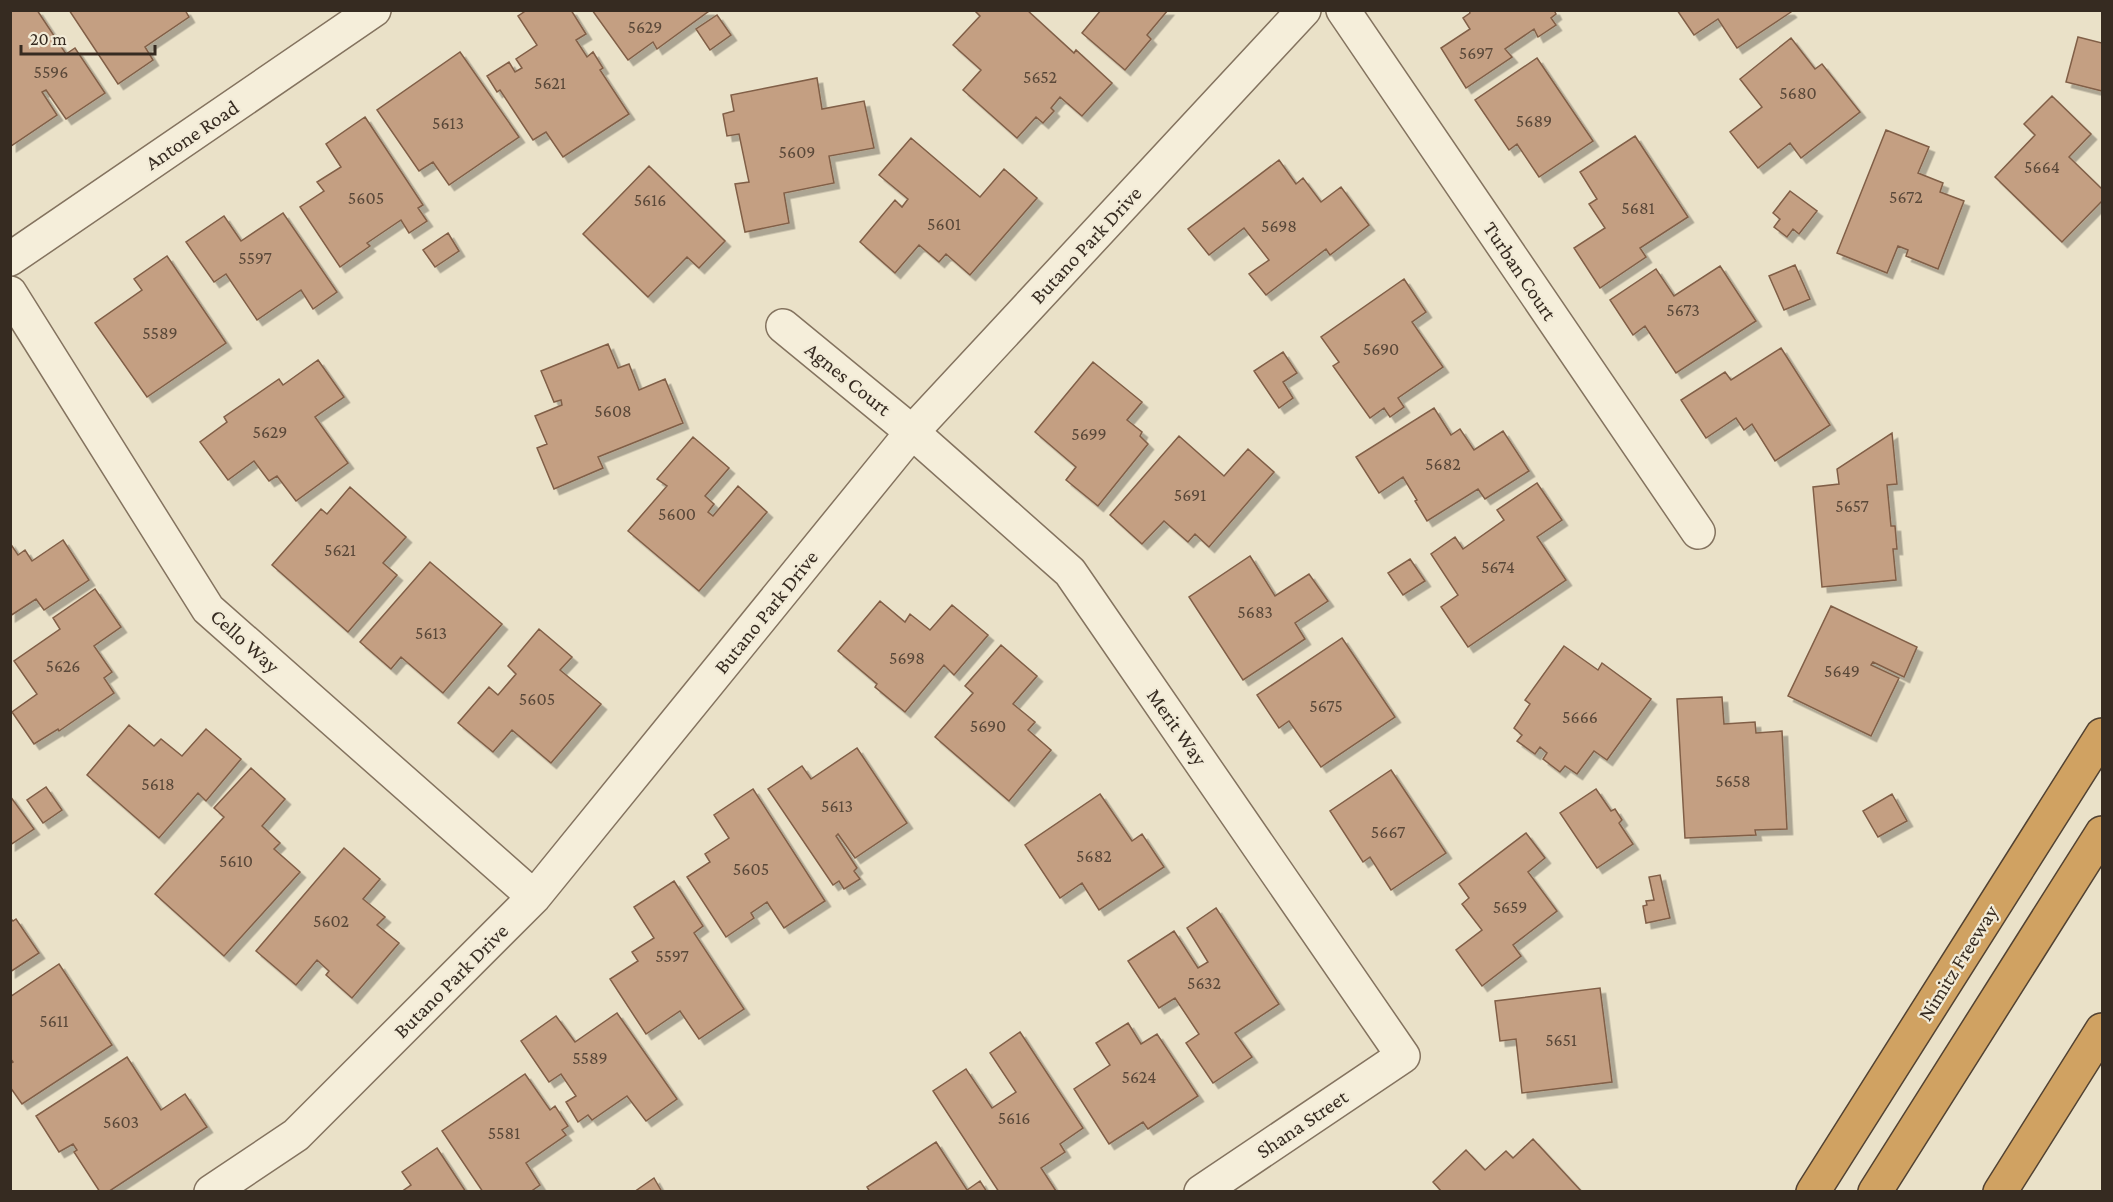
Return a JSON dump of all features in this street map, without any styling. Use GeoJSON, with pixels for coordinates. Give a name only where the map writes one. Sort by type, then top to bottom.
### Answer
{"type":"FeatureCollection","features":[{"type":"Feature","properties":{"kind":"highway","name":"Nimitz Freeway"},"geometry":{"type":"LineString","coordinates":[[1813,1191],[2103,735]]}},
{"type":"Feature","properties":{"kind":"highway"},"geometry":{"type":"LineString","coordinates":[[1875,1191],[2103,833]]}},
{"type":"Feature","properties":{"kind":"highway"},"geometry":{"type":"LineString","coordinates":[[2000,1191],[2103,1030]]}},
{"type":"Feature","properties":{"kind":"street","name":"Antone Road"},"geometry":{"type":"LineString","coordinates":[[10,259],[374,10]]}},
{"type":"Feature","properties":{"kind":"street","name":"Butano Park Drive"},"geometry":{"type":"LineString","coordinates":[[211,1191],[296,1135],[534,897],[912,432],[1304,10]]}},
{"type":"Feature","properties":{"kind":"street","name":"Turban Court"},"geometry":{"type":"LineString","coordinates":[[1343,10],[1698,532]]}},
{"type":"Feature","properties":{"kind":"street","name":"Cello Way"},"geometry":{"type":"LineString","coordinates":[[10,293],[208,609],[534,897]]}},
{"type":"Feature","properties":{"kind":"street","name":"Agnes Court"},"geometry":{"type":"LineString","coordinates":[[783,326],[912,432]]}},
{"type":"Feature","properties":{"kind":"street","name":"Merit Way"},"geometry":{"type":"LineString","coordinates":[[912,432],[1070,572],[1403,1056]]}},
{"type":"Feature","properties":{"kind":"street","name":"Shana Street"},"geometry":{"type":"LineString","coordinates":[[1201,1191],[1403,1056]]}},
{"type":"Feature","properties":{"kind":"building"},"geometry":{"type":"Polygon","coordinates":[[[10,10],[37,10],[66,54],[75,48],[105,93],[66,119],[46,90],[42,92],[57,115],[11,146],[10,10]]]}},
{"type":"Feature","properties":{"kind":"building"},"geometry":{"type":"Polygon","coordinates":[[[69,10],[185,10],[189,17],[145,47],[153,60],[118,84],[69,10]]]}},
{"type":"Feature","properties":{"kind":"building"},"geometry":{"type":"Polygon","coordinates":[[[527,10],[571,10],[586,34],[576,40],[587,57],[593,52],[603,68],[600,70],[629,114],[563,157],[546,132],[533,140],[500,90],[497,92],[487,76],[509,62],[515,72],[522,68],[516,59],[537,45],[518,16],[527,10]]]}},
{"type":"Feature","properties":{"kind":"building"},"geometry":{"type":"Polygon","coordinates":[[[592,10],[709,11],[657,49],[653,42],[628,60],[592,10]]]}},
{"type":"Feature","properties":{"kind":"building"},"geometry":{"type":"Polygon","coordinates":[[[974,10],[1027,10],[1074,53],[1076,50],[1112,83],[1082,116],[1060,97],[1051,108],[1054,111],[1043,123],[1036,117],[1017,138],[963,90],[981,70],[953,45],[980,16],[974,10]]]}},
{"type":"Feature","properties":{"kind":"building"},"geometry":{"type":"Polygon","coordinates":[[[1101,10],[1168,10],[1147,35],[1151,39],[1125,70],[1082,33],[1101,10]]]}},
{"type":"Feature","properties":{"kind":"building"},"geometry":{"type":"Polygon","coordinates":[[[1469,10],[1554,10],[1556,14],[1551,18],[1556,25],[1538,37],[1534,29],[1505,49],[1512,57],[1466,88],[1441,48],[1470,29],[1463,18],[1470,13],[1469,10]]]}},
{"type":"Feature","properties":{"kind":"building"},"geometry":{"type":"Polygon","coordinates":[[[1677,10],[1789,10],[1791,12],[1737,48],[1718,19],[1694,35],[1677,10]]]}},
{"type":"Feature","properties":{"kind":"building"},"geometry":{"type":"Polygon","coordinates":[[[717,15],[731,35],[710,50],[696,29],[717,15]]]}},
{"type":"Feature","properties":{"kind":"building"},"geometry":{"type":"Polygon","coordinates":[[[2078,37],[2102,43],[2102,91],[2066,82],[2078,37]]]}},
{"type":"Feature","properties":{"kind":"building"},"geometry":{"type":"Polygon","coordinates":[[[1791,38],[1815,69],[1822,64],[1860,112],[1801,158],[1790,143],[1758,168],[1730,132],[1762,107],[1740,79],[1791,38]]]}},
{"type":"Feature","properties":{"kind":"building"},"geometry":{"type":"Polygon","coordinates":[[[460,52],[519,137],[449,185],[433,162],[419,171],[377,110],[460,52]]]}},
{"type":"Feature","properties":{"kind":"building"},"geometry":{"type":"Polygon","coordinates":[[[1537,58],[1593,141],[1539,177],[1517,144],[1509,150],[1475,100],[1537,58]]]}},
{"type":"Feature","properties":{"kind":"building"},"geometry":{"type":"Polygon","coordinates":[[[817,78],[822,109],[864,101],[874,148],[829,156],[834,183],[784,193],[789,223],[745,232],[735,184],[749,182],[739,134],[727,136],[723,114],[734,111],[731,95],[817,78]]]}},
{"type":"Feature","properties":{"kind":"building"},"geometry":{"type":"Polygon","coordinates":[[[2052,96],[2091,134],[2069,157],[2102,189],[2102,201],[2062,242],[1995,177],[2035,135],[2024,124],[2052,96]]]}},
{"type":"Feature","properties":{"kind":"building"},"geometry":{"type":"Polygon","coordinates":[[[365,117],[423,205],[418,208],[427,221],[409,233],[401,220],[367,243],[370,246],[340,267],[300,207],[324,191],[317,182],[341,167],[326,144],[365,117]]]}},
{"type":"Feature","properties":{"kind":"building"},"geometry":{"type":"Polygon","coordinates":[[[1886,130],[1929,147],[1918,173],[1943,183],[1940,192],[1964,201],[1938,269],[1906,256],[1908,250],[1898,246],[1887,273],[1837,253],[1886,130]]]}},
{"type":"Feature","properties":{"kind":"building"},"geometry":{"type":"Polygon","coordinates":[[[1635,136],[1688,217],[1640,248],[1646,257],[1600,288],[1574,248],[1605,228],[1589,204],[1597,199],[1580,172],[1635,136]]]}},
{"type":"Feature","properties":{"kind":"building"},"geometry":{"type":"Polygon","coordinates":[[[911,138],[980,197],[1004,169],[1037,198],[970,275],[946,254],[939,262],[919,245],[895,273],[860,242],[895,200],[902,207],[908,199],[879,175],[911,138]]]}},
{"type":"Feature","properties":{"kind":"building"},"geometry":{"type":"Polygon","coordinates":[[[1279,160],[1296,184],[1303,178],[1321,202],[1341,187],[1369,225],[1330,255],[1326,249],[1266,295],[1249,274],[1269,260],[1244,228],[1209,255],[1188,229],[1279,160]]]}},
{"type":"Feature","properties":{"kind":"building"},"geometry":{"type":"Polygon","coordinates":[[[649,166],[725,241],[699,268],[687,257],[648,297],[583,234],[649,166]]]}},
{"type":"Feature","properties":{"kind":"building"},"geometry":{"type":"Polygon","coordinates":[[[1790,191],[1817,211],[1799,234],[1793,229],[1787,237],[1774,227],[1780,219],[1773,213],[1790,191]]]}},
{"type":"Feature","properties":{"kind":"building"},"geometry":{"type":"Polygon","coordinates":[[[283,213],[337,292],[313,309],[301,290],[257,320],[226,274],[214,282],[186,242],[224,216],[241,241],[283,213]]]}},
{"type":"Feature","properties":{"kind":"building"},"geometry":{"type":"Polygon","coordinates":[[[448,233],[459,251],[435,267],[423,250],[448,233]]]}},
{"type":"Feature","properties":{"kind":"building"},"geometry":{"type":"Polygon","coordinates":[[[167,256],[226,343],[147,397],[95,323],[142,290],[134,279],[167,256]]]}},
{"type":"Feature","properties":{"kind":"building"},"geometry":{"type":"Polygon","coordinates":[[[1795,265],[1810,299],[1784,310],[1769,276],[1795,265]]]}},
{"type":"Feature","properties":{"kind":"building"},"geometry":{"type":"Polygon","coordinates":[[[1720,266],[1756,321],[1676,373],[1645,326],[1633,335],[1610,300],[1656,269],[1674,296],[1720,266]]]}},
{"type":"Feature","properties":{"kind":"building"},"geometry":{"type":"Polygon","coordinates":[[[1404,279],[1426,312],[1412,322],[1443,367],[1398,398],[1404,407],[1390,417],[1384,408],[1370,418],[1333,366],[1339,362],[1321,337],[1404,279]]]}},
{"type":"Feature","properties":{"kind":"building"},"geometry":{"type":"Polygon","coordinates":[[[608,344],[618,368],[629,364],[639,390],[665,379],[683,423],[598,457],[603,468],[554,489],[537,448],[547,444],[535,416],[562,405],[561,400],[554,402],[541,371],[608,344]]]}},
{"type":"Feature","properties":{"kind":"building"},"geometry":{"type":"Polygon","coordinates":[[[1781,348],[1830,425],[1775,461],[1752,424],[1744,430],[1736,418],[1706,438],[1681,400],[1725,372],[1731,380],[1781,348]]]}},
{"type":"Feature","properties":{"kind":"building"},"geometry":{"type":"Polygon","coordinates":[[[1283,352],[1297,373],[1283,382],[1293,398],[1279,408],[1254,371],[1283,352]]]}},
{"type":"Feature","properties":{"kind":"building"},"geometry":{"type":"Polygon","coordinates":[[[318,360],[344,397],[315,417],[348,463],[296,501],[277,476],[269,481],[254,461],[228,480],[200,442],[227,422],[224,417],[279,379],[283,385],[318,360]]]}},
{"type":"Feature","properties":{"kind":"building"},"geometry":{"type":"Polygon","coordinates":[[[1093,362],[1142,402],[1127,420],[1142,432],[1140,436],[1148,444],[1098,506],[1066,480],[1076,467],[1035,432],[1093,362]]]}},
{"type":"Feature","properties":{"kind":"building"},"geometry":{"type":"Polygon","coordinates":[[[1434,408],[1451,435],[1460,429],[1474,450],[1503,431],[1529,471],[1485,499],[1478,489],[1427,521],[1403,477],[1379,493],[1356,457],[1434,408]]]}},
{"type":"Feature","properties":{"kind":"building"},"geometry":{"type":"Polygon","coordinates":[[[1892,433],[1897,484],[1887,485],[1891,526],[1895,526],[1897,549],[1893,549],[1896,580],[1822,587],[1813,487],[1839,484],[1837,469],[1892,433]]]}},
{"type":"Feature","properties":{"kind":"building"},"geometry":{"type":"Polygon","coordinates":[[[1179,436],[1224,476],[1248,449],[1274,472],[1209,547],[1195,534],[1188,542],[1164,521],[1142,544],[1110,515],[1179,436]]]}},
{"type":"Feature","properties":{"kind":"building"},"geometry":{"type":"Polygon","coordinates":[[[693,437],[729,468],[705,496],[714,504],[708,512],[713,516],[738,486],[767,512],[699,591],[628,531],[667,486],[657,479],[693,437]]]}},
{"type":"Feature","properties":{"kind":"building"},"geometry":{"type":"Polygon","coordinates":[[[1537,483],[1562,520],[1537,537],[1566,580],[1468,647],[1441,607],[1458,595],[1431,554],[1455,537],[1463,549],[1504,520],[1497,510],[1537,483]]]}},
{"type":"Feature","properties":{"kind":"building"},"geometry":{"type":"Polygon","coordinates":[[[350,487],[406,537],[383,563],[397,575],[348,632],[272,565],[321,509],[327,514],[350,487]]]}},
{"type":"Feature","properties":{"kind":"building"},"geometry":{"type":"Polygon","coordinates":[[[63,540],[89,580],[44,610],[36,599],[10,616],[10,543],[18,555],[25,550],[32,561],[63,540]]]}},
{"type":"Feature","properties":{"kind":"building"},"geometry":{"type":"Polygon","coordinates":[[[1250,556],[1275,596],[1309,574],[1328,601],[1295,623],[1305,639],[1243,680],[1189,597],[1250,556]]]}},
{"type":"Feature","properties":{"kind":"building"},"geometry":{"type":"Polygon","coordinates":[[[1410,559],[1425,581],[1403,595],[1388,573],[1410,559]]]}},
{"type":"Feature","properties":{"kind":"building"},"geometry":{"type":"Polygon","coordinates":[[[430,562],[502,624],[443,693],[401,657],[391,669],[360,642],[430,562]]]}},
{"type":"Feature","properties":{"kind":"building"},"geometry":{"type":"Polygon","coordinates":[[[95,589],[121,627],[94,646],[112,672],[104,678],[114,693],[59,731],[58,729],[34,744],[12,712],[37,694],[14,661],[60,629],[53,618],[95,589]]]}},
{"type":"Feature","properties":{"kind":"building"},"geometry":{"type":"Polygon","coordinates":[[[880,601],[905,622],[910,614],[930,630],[952,605],[988,635],[954,675],[944,665],[905,712],[875,687],[877,684],[838,651],[880,601]]]}},
{"type":"Feature","properties":{"kind":"building"},"geometry":{"type":"Polygon","coordinates":[[[1831,606],[1917,647],[1904,677],[1873,662],[1871,665],[1899,678],[1871,736],[1788,696],[1831,606]]]}},
{"type":"Feature","properties":{"kind":"building"},"geometry":{"type":"Polygon","coordinates":[[[539,629],[572,657],[560,670],[601,704],[551,763],[512,730],[493,752],[458,723],[489,687],[498,695],[516,674],[508,666],[539,629]]]}},
{"type":"Feature","properties":{"kind":"building"},"geometry":{"type":"Polygon","coordinates":[[[1342,638],[1395,717],[1321,767],[1289,721],[1279,728],[1257,695],[1342,638]]]}},
{"type":"Feature","properties":{"kind":"building"},"geometry":{"type":"Polygon","coordinates":[[[1001,645],[1037,676],[1013,704],[1035,722],[1028,730],[1051,750],[1009,801],[935,737],[973,693],[965,686],[1001,645]]]}},
{"type":"Feature","properties":{"kind":"building"},"geometry":{"type":"Polygon","coordinates":[[[1564,646],[1598,670],[1602,663],[1651,699],[1607,760],[1594,751],[1577,774],[1565,766],[1560,772],[1543,759],[1547,753],[1540,747],[1535,754],[1517,741],[1522,735],[1514,728],[1530,704],[1525,700],[1564,646]]]}},
{"type":"Feature","properties":{"kind":"building"},"geometry":{"type":"Polygon","coordinates":[[[1722,697],[1724,724],[1755,722],[1756,733],[1782,731],[1787,829],[1755,830],[1756,835],[1685,838],[1677,699],[1722,697]]]}},
{"type":"Feature","properties":{"kind":"building"},"geometry":{"type":"Polygon","coordinates":[[[129,725],[154,746],[161,739],[182,756],[206,729],[241,759],[206,801],[198,793],[159,838],[87,775],[129,725]]]}},
{"type":"Feature","properties":{"kind":"building"},"geometry":{"type":"Polygon","coordinates":[[[857,748],[907,823],[855,858],[838,834],[836,836],[857,868],[854,871],[860,879],[844,889],[839,881],[833,885],[768,789],[802,766],[811,779],[857,748]]]}},
{"type":"Feature","properties":{"kind":"building"},"geometry":{"type":"Polygon","coordinates":[[[251,768],[285,799],[262,826],[280,843],[274,849],[300,872],[224,956],[155,894],[224,817],[214,808],[251,768]]]}},
{"type":"Feature","properties":{"kind":"building"},"geometry":{"type":"Polygon","coordinates":[[[1391,770],[1446,853],[1391,890],[1370,857],[1363,862],[1330,811],[1391,770]]]}},
{"type":"Feature","properties":{"kind":"building"},"geometry":{"type":"Polygon","coordinates":[[[46,787],[62,810],[43,823],[27,800],[46,787]]]}},
{"type":"Feature","properties":{"kind":"building"},"geometry":{"type":"Polygon","coordinates":[[[753,789],[825,901],[784,928],[767,902],[751,913],[754,918],[726,937],[687,877],[710,862],[705,854],[729,838],[714,815],[753,789]]]}},
{"type":"Feature","properties":{"kind":"building"},"geometry":{"type":"Polygon","coordinates":[[[1596,789],[1611,811],[1615,809],[1622,820],[1619,823],[1633,844],[1597,868],[1560,813],[1596,789]]]}},
{"type":"Feature","properties":{"kind":"building"},"geometry":{"type":"Polygon","coordinates":[[[1100,794],[1132,841],[1142,834],[1164,867],[1099,910],[1082,883],[1060,898],[1025,845],[1100,794]]]}},
{"type":"Feature","properties":{"kind":"building"},"geometry":{"type":"Polygon","coordinates":[[[1892,794],[1907,821],[1878,837],[1863,811],[1892,794]]]}},
{"type":"Feature","properties":{"kind":"building"},"geometry":{"type":"Polygon","coordinates":[[[10,796],[34,829],[10,845],[10,796]]]}},
{"type":"Feature","properties":{"kind":"building"},"geometry":{"type":"Polygon","coordinates":[[[1526,833],[1545,858],[1528,872],[1557,911],[1513,945],[1521,956],[1482,986],[1456,950],[1482,930],[1462,904],[1469,898],[1459,884],[1526,833]]]}},
{"type":"Feature","properties":{"kind":"building"},"geometry":{"type":"Polygon","coordinates":[[[344,848],[380,879],[363,899],[385,917],[377,925],[399,943],[352,998],[326,975],[329,971],[317,960],[296,985],[256,951],[344,848]]]}},
{"type":"Feature","properties":{"kind":"building"},"geometry":{"type":"Polygon","coordinates":[[[1660,875],[1670,918],[1646,923],[1643,906],[1647,905],[1646,901],[1654,900],[1649,877],[1660,875]]]}},
{"type":"Feature","properties":{"kind":"building"},"geometry":{"type":"Polygon","coordinates":[[[674,881],[703,926],[694,933],[744,1009],[699,1039],[680,1011],[646,1034],[610,979],[638,961],[632,952],[654,938],[634,907],[674,881]]]}},
{"type":"Feature","properties":{"kind":"building"},"geometry":{"type":"Polygon","coordinates":[[[1216,908],[1279,1004],[1235,1033],[1252,1057],[1213,1083],[1186,1043],[1199,1034],[1175,998],[1159,1008],[1128,961],[1174,931],[1198,968],[1208,962],[1187,928],[1216,908]]]}},
{"type":"Feature","properties":{"kind":"building"},"geometry":{"type":"Polygon","coordinates":[[[10,918],[13,921],[16,919],[39,953],[10,972],[10,918]]]}},
{"type":"Feature","properties":{"kind":"building"},"geometry":{"type":"Polygon","coordinates":[[[59,964],[112,1045],[22,1104],[10,1087],[10,1064],[13,1062],[10,1058],[10,997],[59,964]]]}},
{"type":"Feature","properties":{"kind":"building"},"geometry":{"type":"Polygon","coordinates":[[[1600,988],[1612,1082],[1522,1093],[1516,1039],[1500,1041],[1495,1001],[1600,988]]]}},
{"type":"Feature","properties":{"kind":"building"},"geometry":{"type":"Polygon","coordinates":[[[617,1013],[677,1099],[646,1121],[627,1096],[592,1120],[588,1115],[578,1122],[566,1102],[576,1096],[561,1074],[549,1082],[521,1041],[556,1016],[575,1042],[617,1013]]]}},
{"type":"Feature","properties":{"kind":"building"},"geometry":{"type":"Polygon","coordinates":[[[1128,1023],[1141,1044],[1157,1034],[1198,1096],[1148,1129],[1143,1122],[1109,1144],[1074,1089],[1110,1065],[1096,1043],[1128,1023]]]}},
{"type":"Feature","properties":{"kind":"building"},"geometry":{"type":"Polygon","coordinates":[[[1020,1032],[1083,1128],[1060,1144],[1065,1152],[1041,1168],[1055,1192],[999,1192],[933,1091],[966,1069],[992,1108],[1016,1092],[990,1053],[1020,1032]]]}},
{"type":"Feature","properties":{"kind":"building"},"geometry":{"type":"Polygon","coordinates":[[[127,1057],[161,1110],[185,1094],[207,1127],[108,1192],[100,1192],[74,1152],[77,1150],[73,1144],[59,1152],[36,1116],[127,1057]]]}},
{"type":"Feature","properties":{"kind":"building"},"geometry":{"type":"Polygon","coordinates":[[[525,1074],[550,1110],[555,1106],[568,1126],[562,1130],[566,1135],[526,1163],[540,1185],[530,1192],[483,1192],[442,1131],[525,1074]]]}},
{"type":"Feature","properties":{"kind":"building"},"geometry":{"type":"Polygon","coordinates":[[[1533,1139],[1582,1192],[1442,1192],[1433,1182],[1466,1150],[1485,1170],[1506,1151],[1513,1158],[1533,1139]]]}},
{"type":"Feature","properties":{"kind":"building"},"geometry":{"type":"Polygon","coordinates":[[[936,1142],[967,1190],[980,1181],[987,1192],[870,1192],[867,1187],[936,1142]]]}},
{"type":"Feature","properties":{"kind":"building"},"geometry":{"type":"Polygon","coordinates":[[[437,1148],[466,1192],[401,1192],[411,1185],[402,1172],[437,1148]]]}},
{"type":"Feature","properties":{"kind":"building"},"geometry":{"type":"Polygon","coordinates":[[[654,1178],[662,1192],[634,1192],[654,1178]]]}}]}
